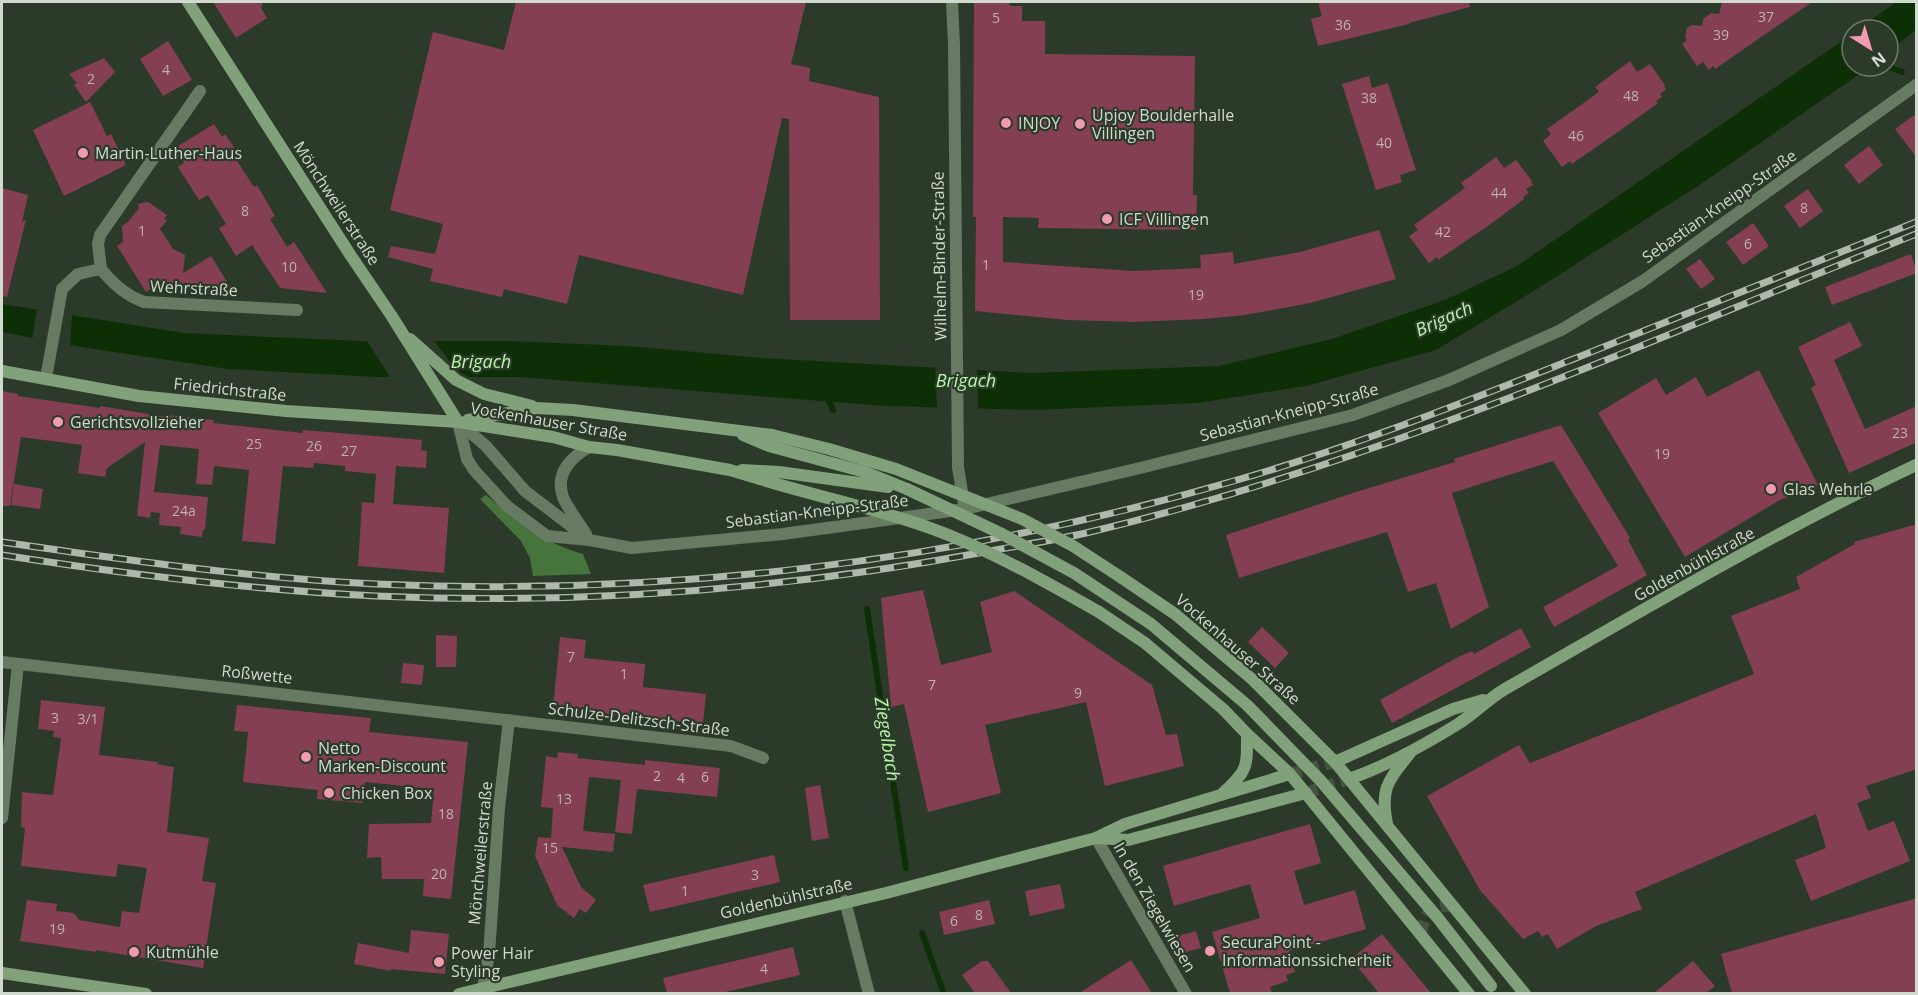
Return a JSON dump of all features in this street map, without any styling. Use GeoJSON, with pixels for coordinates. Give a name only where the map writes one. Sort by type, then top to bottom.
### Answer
{"type":"FeatureCollection","features":[{"type":"Feature","properties":{"kind":"main road","name":"Mönchweilerstraße"},"geometry":{"type":"LineString","coordinates":[[188,2],[458,422]]}},
{"type":"Feature","properties":{"kind":"main road"},"geometry":{"type":"LineString","coordinates":[[400,330],[456,380],[484,394],[536,408]]}},
{"type":"Feature","properties":{"kind":"main road","name":"Friedrichstraße"},"geometry":{"type":"LineString","coordinates":[[2,371],[140,396],[286,411],[458,422]]}},
{"type":"Feature","properties":{"kind":"main road","name":"Vockenhauser Straße"},"geometry":{"type":"LineString","coordinates":[[458,422],[536,408],[597,412],[732,430],[770,440],[865,472],[907,489],[1002,534],[1074,573],[1151,624],[1247,705],[1320,780],[1437,917],[1494,990]]}},
{"type":"Feature","properties":{"kind":"main road","name":"Vockenhauser Straße"},"geometry":{"type":"LineString","coordinates":[[458,422],[553,437],[589,447],[761,475],[907,489]]}},
{"type":"Feature","properties":{"kind":"main road","name":"Vockenhauser Straße"},"geometry":{"type":"LineString","coordinates":[[770,440],[829,449],[896,469],[1022,519],[1073,546],[1175,614],[1252,679],[1335,762],[1525,993]]}},
{"type":"Feature","properties":{"kind":"main road","name":"Goldenbühlstraße"},"geometry":{"type":"LineString","coordinates":[[1349,779],[1371,771],[1460,723],[1490,697],[1675,592],[1917,465]]}},
{"type":"Feature","properties":{"kind":"main road","name":"Vockenhauser Straße"},"geometry":{"type":"LineString","coordinates":[[761,475],[964,541],[1044,581],[1099,612],[1144,643],[1223,709],[1290,774],[1469,993]]}},
{"type":"Feature","properties":{"kind":"main road","name":"Goldenbühlstraße"},"geometry":{"type":"LineString","coordinates":[[1335,762],[1453,709],[1490,697]]}},
{"type":"Feature","properties":{"kind":"main road"},"geometry":{"type":"LineString","coordinates":[[1220,795],[1241,776],[1247,763],[1247,734]]}},
{"type":"Feature","properties":{"kind":"main road"},"geometry":{"type":"LineString","coordinates":[[1387,825],[1383,802],[1386,788],[1412,750]]}},
{"type":"Feature","properties":{"kind":"main road","name":"Goldenbühlstraße"},"geometry":{"type":"LineString","coordinates":[[459,993],[483,991],[546,972],[886,893],[1096,838],[1125,824],[1290,774]]}},
{"type":"Feature","properties":{"kind":"main road","name":"Goldenbühlstraße"},"geometry":{"type":"LineString","coordinates":[[1096,838],[1128,840],[1306,792]]}},
{"type":"Feature","properties":{"kind":"main road"},"geometry":{"type":"LineString","coordinates":[[2,973],[146,993]]}},
{"type":"Feature","properties":{"kind":"street","name":"Wilhelm-Binder-Straße"},"geometry":{"type":"LineString","coordinates":[[952,2],[958,467],[965,508]]}},
{"type":"Feature","properties":{"kind":"street","name":"Sebastian-Kneipp-Straße"},"geometry":{"type":"LineString","coordinates":[[458,422],[466,459],[474,470],[507,506],[547,537],[589,540],[632,548],[783,534],[965,508],[1137,469],[1353,415],[1449,381],[1561,330],[1643,280],[1917,85]]}},
{"type":"Feature","properties":{"kind":"street"},"geometry":{"type":"LineString","coordinates":[[46,378],[62,289],[78,274],[101,269],[98,244],[100,235],[200,91]]}},
{"type":"Feature","properties":{"kind":"street","name":"Wehrstraße"},"geometry":{"type":"LineString","coordinates":[[101,269],[109,279],[132,297],[144,302],[297,310]]}},
{"type":"Feature","properties":{"kind":"street","name":"Sebastian-Kneipp-Straße"},"geometry":{"type":"LineString","coordinates":[[458,422],[486,446],[525,490],[589,540]]}},
{"type":"Feature","properties":{"kind":"street"},"geometry":{"type":"LineString","coordinates":[[589,447],[574,456],[564,469],[561,483],[563,499],[589,540]]}},
{"type":"Feature","properties":{"kind":"street","name":"Roßwette"},"geometry":{"type":"LineString","coordinates":[[2,662],[509,720]]}},
{"type":"Feature","properties":{"kind":"street"},"geometry":{"type":"LineString","coordinates":[[2,818],[18,664]]}},
{"type":"Feature","properties":{"kind":"street","name":"Schulze-Delitzsch-Straße"},"geometry":{"type":"LineString","coordinates":[[509,720],[731,746],[763,758]]}},
{"type":"Feature","properties":{"kind":"street","name":"Mönchweilerstraße"},"geometry":{"type":"LineString","coordinates":[[483,991],[489,954],[499,808],[509,720]]}},
{"type":"Feature","properties":{"kind":"street","name":"In den Ziegelwiesen"},"geometry":{"type":"LineString","coordinates":[[1096,838],[1186,993]]}},
{"type":"Feature","properties":{"kind":"street"},"geometry":{"type":"LineString","coordinates":[[845,901],[869,993]]}},
{"type":"Feature","properties":{"kind":"shaded area"},"geometry":{"type":"Polygon","coordinates":[[[486,495],[542,537],[583,554],[591,574],[533,576],[530,558],[521,541],[480,499],[486,495]]]}},
{"type":"Feature","properties":{"kind":"water"},"geometry":{"type":"Polygon","coordinates":[[[1896,2],[1916,2],[1916,30],[1900,43],[1900,18],[1874,18],[1896,2]]]}},
{"type":"Feature","properties":{"kind":"water","name":"Brigach"},"geometry":{"type":"Polygon","coordinates":[[[1840,42],[1840,78],[1854,78],[1704,182],[1537,289],[1436,350],[1306,386],[1198,403],[1033,410],[884,406],[520,377],[376,377],[228,369],[74,346],[2,332],[2,304],[184,333],[361,341],[510,341],[628,346],[762,358],[1031,373],[1219,366],[1332,339],[1445,300],[1517,266],[1840,42]]]}},
{"type":"Feature","properties":{"kind":"pier"},"geometry":{"type":"Polygon","coordinates":[[[37,308],[72,313],[70,348],[32,342],[37,308]]]}},
{"type":"Feature","properties":{"kind":"pier"},"geometry":{"type":"Polygon","coordinates":[[[365,338],[432,338],[454,367],[470,379],[392,380],[365,338]]]}},
{"type":"Feature","properties":{"kind":"pier"},"geometry":{"type":"Polygon","coordinates":[[[935,363],[977,366],[978,411],[937,410],[935,363]]]}},
{"type":"Feature","properties":{"kind":"building"},"geometry":{"type":"Polygon","coordinates":[[[213,2],[263,2],[261,8],[267,18],[236,38],[213,2]]]}},
{"type":"Feature","properties":{"kind":"building"},"geometry":{"type":"Polygon","coordinates":[[[516,2],[806,2],[791,64],[810,68],[809,81],[879,97],[880,320],[790,320],[789,119],[782,118],[743,295],[579,255],[567,304],[504,289],[502,297],[430,281],[433,269],[388,257],[391,246],[435,254],[443,224],[390,210],[433,32],[504,50],[516,2]]]}},
{"type":"Feature","properties":{"kind":"building"},"geometry":{"type":"Polygon","coordinates":[[[974,2],[1010,2],[1010,6],[1022,6],[1022,21],[1045,21],[1045,54],[1195,56],[1193,195],[1197,195],[1196,230],[1038,228],[1039,218],[1003,217],[1003,262],[1134,271],[1201,268],[1200,255],[1233,252],[1234,264],[1300,252],[1379,230],[1396,279],[1310,303],[1245,315],[1203,319],[1134,322],[1068,320],[975,311],[974,2]]]}},
{"type":"Feature","properties":{"kind":"building"},"geometry":{"type":"Polygon","coordinates":[[[1318,2],[1469,2],[1470,7],[1318,46],[1311,19],[1322,16],[1318,2]]]}},
{"type":"Feature","properties":{"kind":"building"},"geometry":{"type":"Polygon","coordinates":[[[1722,2],[1812,2],[1715,69],[1713,66],[1709,70],[1703,62],[1697,66],[1682,44],[1687,40],[1685,38],[1687,28],[1692,25],[1702,26],[1703,19],[1711,13],[1719,14],[1722,2]]]}},
{"type":"Feature","properties":{"kind":"building"},"geometry":{"type":"Polygon","coordinates":[[[168,41],[192,80],[163,96],[140,59],[168,41]]]}},
{"type":"Feature","properties":{"kind":"building"},"geometry":{"type":"Polygon","coordinates":[[[104,58],[115,72],[86,102],[74,85],[77,83],[69,74],[104,58]]]}},
{"type":"Feature","properties":{"kind":"building"},"geometry":{"type":"Polygon","coordinates":[[[1630,61],[1637,72],[1650,64],[1665,85],[1666,89],[1660,94],[1662,97],[1656,101],[1658,103],[1625,127],[1572,164],[1570,161],[1562,167],[1543,141],[1551,134],[1547,129],[1599,92],[1595,87],[1630,61]]]}},
{"type":"Feature","properties":{"kind":"building"},"geometry":{"type":"Polygon","coordinates":[[[1369,76],[1372,88],[1388,83],[1416,170],[1400,175],[1402,182],[1376,190],[1342,84],[1369,76]]]}},
{"type":"Feature","properties":{"kind":"building","name":"Martin-Luther-Haus"},"geometry":{"type":"Polygon","coordinates":[[[90,102],[107,136],[111,134],[126,165],[64,196],[33,130],[90,102]]]}},
{"type":"Feature","properties":{"kind":"building"},"geometry":{"type":"Polygon","coordinates":[[[1917,113],[1917,158],[1895,129],[1917,113]]]}},
{"type":"Feature","properties":{"kind":"building"},"geometry":{"type":"Polygon","coordinates":[[[214,124],[222,137],[225,134],[236,150],[232,153],[254,187],[257,185],[275,216],[270,219],[287,247],[294,242],[327,293],[280,288],[252,245],[236,256],[219,228],[226,224],[208,195],[199,200],[178,167],[184,163],[175,148],[214,124]]]}},
{"type":"Feature","properties":{"kind":"building"},"geometry":{"type":"Polygon","coordinates":[[[1869,146],[1883,165],[1859,184],[1844,165],[1869,146]]]}},
{"type":"Feature","properties":{"kind":"building"},"geometry":{"type":"Polygon","coordinates":[[[1496,157],[1504,168],[1516,160],[1532,181],[1533,185],[1526,189],[1529,193],[1492,223],[1438,260],[1437,257],[1429,263],[1409,236],[1418,230],[1414,225],[1465,188],[1461,183],[1496,157]]]}},
{"type":"Feature","properties":{"kind":"building"},"geometry":{"type":"Polygon","coordinates":[[[2,188],[28,195],[22,222],[26,219],[7,297],[2,296],[2,188]]]}},
{"type":"Feature","properties":{"kind":"building"},"geometry":{"type":"Polygon","coordinates":[[[1808,189],[1823,211],[1800,228],[1784,206],[1808,189]]]}},
{"type":"Feature","properties":{"kind":"building"},"geometry":{"type":"Polygon","coordinates":[[[148,202],[167,215],[164,219],[167,220],[160,229],[173,249],[185,255],[183,273],[211,256],[234,293],[182,288],[163,281],[146,292],[117,246],[123,242],[122,226],[139,208],[138,204],[148,202]]]}},
{"type":"Feature","properties":{"kind":"building"},"geometry":{"type":"Polygon","coordinates":[[[1753,223],[1769,246],[1743,265],[1726,242],[1753,223]]]}},
{"type":"Feature","properties":{"kind":"building"},"geometry":{"type":"Polygon","coordinates":[[[1911,254],[1917,273],[1832,305],[1825,287],[1911,254]]]}},
{"type":"Feature","properties":{"kind":"building"},"geometry":{"type":"Polygon","coordinates":[[[1700,259],[1715,279],[1701,289],[1686,269],[1700,259]]]}},
{"type":"Feature","properties":{"kind":"building"},"geometry":{"type":"Polygon","coordinates":[[[1850,322],[1862,346],[1834,360],[1865,429],[1917,406],[1917,442],[1849,473],[1811,388],[1816,385],[1798,347],[1850,322]]]}},
{"type":"Feature","properties":{"kind":"building"},"geometry":{"type":"Polygon","coordinates":[[[1759,370],[1818,485],[1778,501],[1685,557],[1598,413],[1656,378],[1666,395],[1696,377],[1707,397],[1759,370]]]}},
{"type":"Feature","properties":{"kind":"building"},"geometry":{"type":"Polygon","coordinates":[[[2,391],[18,394],[18,396],[100,408],[100,406],[167,417],[167,415],[214,420],[213,423],[302,433],[303,430],[422,440],[421,450],[427,451],[426,468],[396,466],[393,504],[449,508],[444,573],[358,566],[362,502],[374,503],[376,474],[345,471],[345,466],[314,463],[313,468],[283,466],[275,544],[242,541],[249,470],[214,466],[212,485],[196,484],[199,449],[160,445],[154,492],[208,497],[205,530],[203,530],[202,537],[180,534],[181,527],[159,525],[160,513],[151,512],[150,518],[137,516],[145,442],[107,468],[105,477],[78,473],[82,445],[21,437],[10,506],[2,506],[2,391]]]}},
{"type":"Feature","properties":{"kind":"building"},"geometry":{"type":"Polygon","coordinates":[[[1561,425],[1630,538],[1628,540],[1647,575],[1554,627],[1543,607],[1618,566],[1553,461],[1452,493],[1489,607],[1451,629],[1436,583],[1408,592],[1387,532],[1239,578],[1226,535],[1455,462],[1454,459],[1561,425]]]}},
{"type":"Feature","properties":{"kind":"building"},"geometry":{"type":"Polygon","coordinates":[[[14,484],[43,489],[40,509],[11,505],[14,484]]]}},
{"type":"Feature","properties":{"kind":"building"},"geometry":{"type":"Polygon","coordinates":[[[1917,524],[1917,769],[1866,786],[1871,798],[1857,803],[1868,831],[1894,821],[1910,861],[1811,901],[1795,860],[1826,848],[1816,814],[1635,892],[1642,909],[1596,926],[1557,949],[1548,934],[1542,937],[1538,931],[1523,939],[1480,890],[1427,796],[1519,745],[1530,763],[1754,674],[1731,616],[1800,589],[1796,577],[1855,544],[1854,542],[1917,524]]]}},
{"type":"Feature","properties":{"kind":"building"},"geometry":{"type":"Polygon","coordinates":[[[923,590],[941,665],[992,652],[980,602],[1014,591],[1152,685],[1166,735],[1177,734],[1184,766],[1105,786],[1086,702],[985,725],[1001,793],[928,812],[904,704],[891,707],[881,598],[923,590]]]}},
{"type":"Feature","properties":{"kind":"building"},"geometry":{"type":"Polygon","coordinates":[[[1262,627],[1289,653],[1275,668],[1248,642],[1262,627]]]}},
{"type":"Feature","properties":{"kind":"building"},"geometry":{"type":"Polygon","coordinates":[[[1521,628],[1531,647],[1392,723],[1380,700],[1460,656],[1472,651],[1474,654],[1521,628]]]}},
{"type":"Feature","properties":{"kind":"building"},"geometry":{"type":"Polygon","coordinates":[[[436,635],[457,636],[456,667],[436,667],[436,635]]]}},
{"type":"Feature","properties":{"kind":"building"},"geometry":{"type":"Polygon","coordinates":[[[560,637],[586,640],[584,658],[645,664],[643,687],[706,694],[703,724],[553,708],[560,637]]]}},
{"type":"Feature","properties":{"kind":"building"},"geometry":{"type":"Polygon","coordinates":[[[403,663],[424,665],[422,685],[401,683],[403,663]]]}},
{"type":"Feature","properties":{"kind":"building"},"geometry":{"type":"Polygon","coordinates":[[[41,700],[105,707],[99,755],[158,762],[157,764],[174,767],[167,832],[209,838],[202,881],[216,883],[203,968],[96,950],[96,952],[20,941],[27,900],[57,904],[56,911],[74,913],[79,920],[120,927],[122,911],[139,913],[147,868],[118,864],[116,877],[21,866],[25,828],[21,827],[22,792],[53,795],[61,738],[53,737],[54,731],[38,729],[41,700]]]}},
{"type":"Feature","properties":{"kind":"building"},"geometry":{"type":"Polygon","coordinates":[[[237,705],[371,718],[369,732],[468,742],[451,899],[423,896],[424,879],[382,879],[381,857],[367,858],[369,824],[431,823],[434,789],[365,782],[363,803],[317,799],[318,790],[243,782],[248,732],[234,731],[237,705]]]}},
{"type":"Feature","properties":{"kind":"building"},"geometry":{"type":"Polygon","coordinates":[[[558,752],[578,754],[577,758],[645,765],[645,760],[720,768],[717,797],[637,789],[632,834],[615,832],[621,780],[589,777],[583,831],[615,834],[613,852],[562,847],[581,887],[596,900],[586,913],[580,909],[574,918],[557,905],[535,856],[538,837],[551,838],[553,808],[541,807],[546,756],[557,758],[558,752]]]}},
{"type":"Feature","properties":{"kind":"building"},"geometry":{"type":"Polygon","coordinates":[[[820,785],[829,838],[812,841],[805,788],[820,785]]]}},
{"type":"Feature","properties":{"kind":"building"},"geometry":{"type":"Polygon","coordinates":[[[1310,824],[1321,863],[1294,871],[1304,905],[1355,890],[1366,929],[1289,951],[1295,972],[1286,975],[1288,981],[1270,987],[1272,993],[1230,993],[1212,932],[1260,918],[1250,884],[1174,906],[1163,866],[1310,824]]]}},
{"type":"Feature","properties":{"kind":"building"},"geometry":{"type":"Polygon","coordinates":[[[774,855],[780,882],[650,912],[643,885],[774,855]]]}},
{"type":"Feature","properties":{"kind":"building"},"geometry":{"type":"Polygon","coordinates":[[[1060,884],[1065,908],[1030,916],[1025,891],[1060,884]]]}},
{"type":"Feature","properties":{"kind":"building"},"geometry":{"type":"Polygon","coordinates":[[[1917,898],[1917,993],[1732,993],[1721,954],[1917,898]]]}},
{"type":"Feature","properties":{"kind":"building"},"geometry":{"type":"Polygon","coordinates":[[[989,900],[995,924],[944,935],[939,912],[989,900]]]}},
{"type":"Feature","properties":{"kind":"building"},"geometry":{"type":"Polygon","coordinates":[[[411,930],[449,934],[445,974],[391,969],[391,971],[354,964],[358,943],[409,953],[411,930]]]}},
{"type":"Feature","properties":{"kind":"building"},"geometry":{"type":"Polygon","coordinates":[[[1196,931],[1201,948],[1182,953],[1178,936],[1196,931]]]}},
{"type":"Feature","properties":{"kind":"building"},"geometry":{"type":"Polygon","coordinates":[[[1382,934],[1431,993],[1379,993],[1351,959],[1382,934]]]}},
{"type":"Feature","properties":{"kind":"building"},"geometry":{"type":"Polygon","coordinates":[[[793,947],[800,975],[721,993],[667,993],[663,978],[793,947]]]}},
{"type":"Feature","properties":{"kind":"building"},"geometry":{"type":"Polygon","coordinates":[[[1131,960],[1152,993],[1079,993],[1131,960]]]}},
{"type":"Feature","properties":{"kind":"building"},"geometry":{"type":"Polygon","coordinates":[[[982,961],[988,961],[1011,993],[975,993],[962,975],[982,961]]]}},
{"type":"Feature","properties":{"kind":"building"},"geometry":{"type":"Polygon","coordinates":[[[1693,961],[1715,986],[1706,993],[1654,993],[1693,961]]]}},
{"type":"Feature","properties":{"kind":"waterway","name":"Ziegelbach"},"geometry":{"type":"LineString","coordinates":[[826,394],[833,410]]}},
{"type":"Feature","properties":{"kind":"waterway","name":"Ziegelbach"},"geometry":{"type":"LineString","coordinates":[[867,609],[906,868]]}},
{"type":"Feature","properties":{"kind":"waterway","name":"Ziegelbach"},"geometry":{"type":"LineString","coordinates":[[922,933],[944,994]]}},
{"type":"Feature","properties":{"kind":"tunnel"},"geometry":{"type":"LineString","coordinates":[[1290,774],[1335,762]]}},
{"type":"Feature","properties":{"kind":"tunnel"},"geometry":{"type":"LineString","coordinates":[[1306,793],[1349,779]]}},
{"type":"Feature","properties":{"kind":"tunnel"},"geometry":{"type":"LineString","coordinates":[[1421,933],[1424,920],[1430,911],[1439,906],[1453,906]]}},
{"type":"Feature","properties":{"kind":"railway"},"geometry":{"type":"LineString","coordinates":[[2,542],[235,573],[376,584],[484,587],[592,585],[700,579],[807,568],[914,553],[1020,534],[1126,510],[1318,455],[1490,392],[1916,222]]}},
{"type":"Feature","properties":{"kind":"railway"},"geometry":{"type":"LineString","coordinates":[[2,555],[141,575],[235,585],[376,596],[452,598],[604,596],[679,592],[829,577],[904,566],[1086,533],[1193,505],[1299,473],[1507,399],[1916,234]]}},
{"type":"Feature","properties":{"kind":"place","name":"INJOY"},"geometry":{"type":"Point","coordinates":[1006,123]}},
{"type":"Feature","properties":{"kind":"place","name":"Upjoy Boulderhalle Villingen"},"geometry":{"type":"Point","coordinates":[1080,124]}},
{"type":"Feature","properties":{"kind":"place","name":"Martin-Luther-Haus"},"geometry":{"type":"Point","coordinates":[83,153]}},
{"type":"Feature","properties":{"kind":"place","name":"ICF Villingen"},"geometry":{"type":"Point","coordinates":[1107,219]}},
{"type":"Feature","properties":{"kind":"place","name":"Gerichtsvollzieher"},"geometry":{"type":"Point","coordinates":[58,422]}},
{"type":"Feature","properties":{"kind":"place","name":"Glas Wehrle"},"geometry":{"type":"Point","coordinates":[1771,489]}},
{"type":"Feature","properties":{"kind":"place","name":"Netto Marken-Discount"},"geometry":{"type":"Point","coordinates":[306,757]}},
{"type":"Feature","properties":{"kind":"place","name":"Chicken Box"},"geometry":{"type":"Point","coordinates":[329,793]}},
{"type":"Feature","properties":{"kind":"place","name":"SecuraPoint - Informationssicherheit"},"geometry":{"type":"Point","coordinates":[1210,951]}},
{"type":"Feature","properties":{"kind":"place","name":"Kutmühle"},"geometry":{"type":"Point","coordinates":[134,952]}},
{"type":"Feature","properties":{"kind":"place","name":"Power Hair Styling"},"geometry":{"type":"Point","coordinates":[439,962]}}]}
